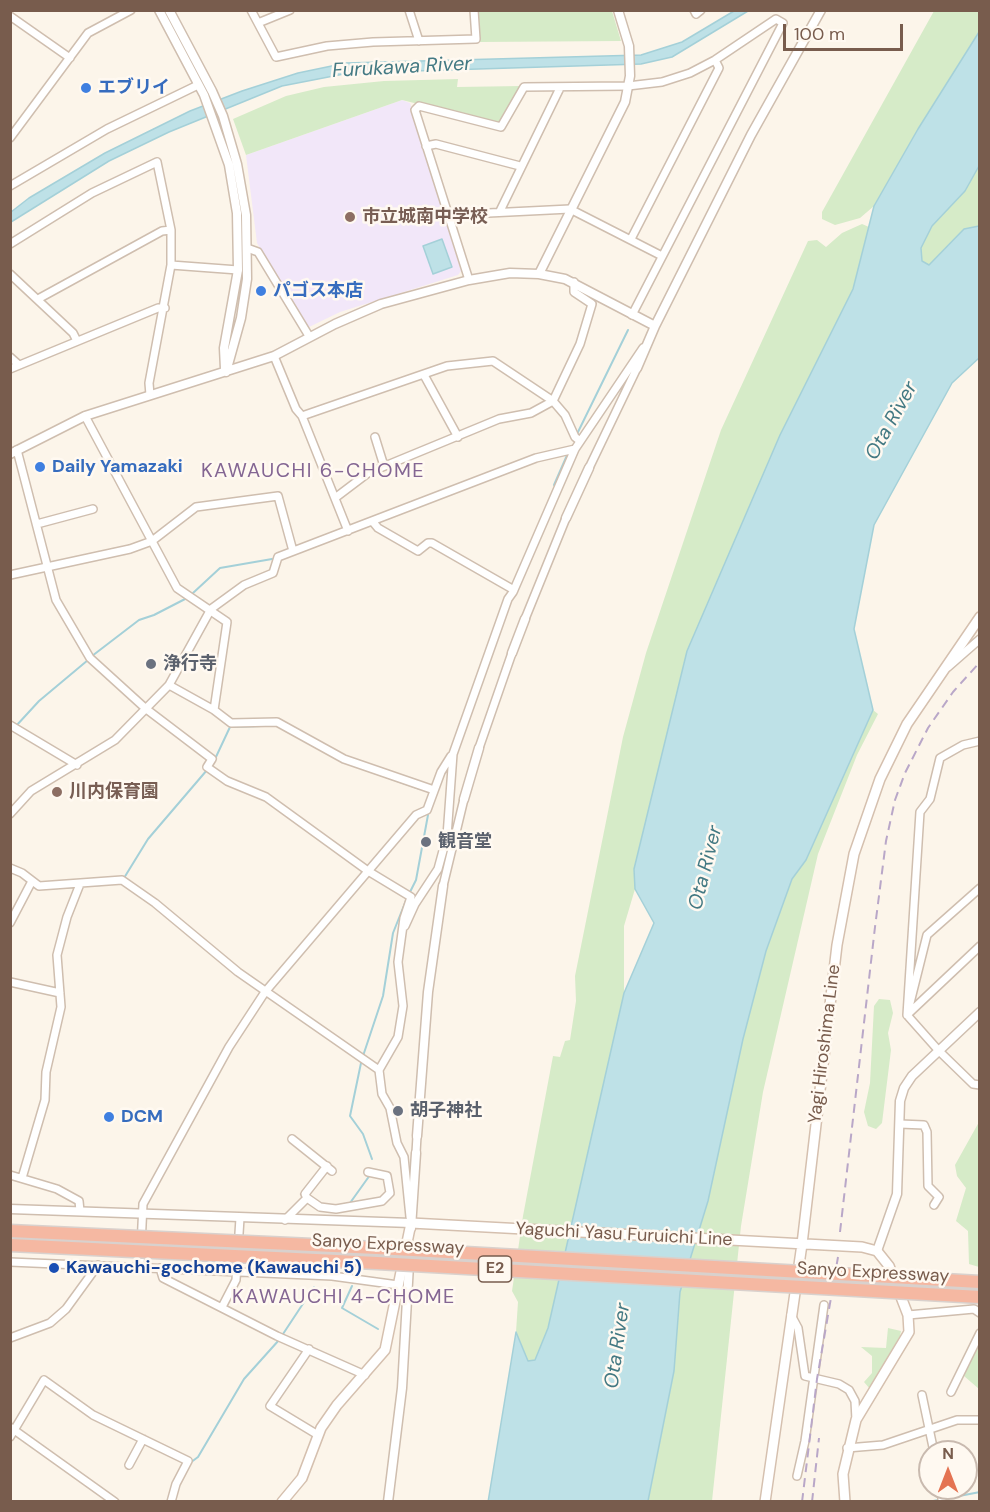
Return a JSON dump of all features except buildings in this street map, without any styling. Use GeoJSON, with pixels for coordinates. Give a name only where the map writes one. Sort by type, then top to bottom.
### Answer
{"type":"FeatureCollection","features":[{"type":"Feature","properties":{"kind":"highway","name":"Sanyo Expressway"},"geometry":{"type":"LineString","coordinates":[[10,1231],[377,1248],[980,1282]]}},
{"type":"Feature","properties":{"kind":"highway","name":"Sanyo Expressway"},"geometry":{"type":"LineString","coordinates":[[10,1245],[389,1263],[980,1297]]}},
{"type":"Feature","properties":{"kind":"main road","name":"Yagi Hiroshima Line"},"geometry":{"type":"LineString","coordinates":[[765,1502],[802,1244],[837,945],[854,854],[880,779],[907,724],[980,617]]}},
{"type":"Feature","properties":{"kind":"main road","name":"Yaguchi Yasu Furuichi Line"},"geometry":{"type":"LineString","coordinates":[[415,1224],[862,1247],[877,1251]]}},
{"type":"Feature","properties":{"kind":"main road"},"geometry":{"type":"LineString","coordinates":[[282,1502],[302,1478],[318,1435],[337,1405],[385,1350],[398,1285],[415,1224]]}},
{"type":"Feature","properties":{"kind":"main road"},"geometry":{"type":"LineString","coordinates":[[845,1502],[843,1474],[847,1448],[856,1420],[904,1344],[909,1332],[908,1315],[889,1266],[877,1251]]}},
{"type":"Feature","properties":{"kind":"street"},"geometry":{"type":"LineString","coordinates":[[10,138],[88,33],[131,10]]}},
{"type":"Feature","properties":{"kind":"street"},"geometry":{"type":"LineString","coordinates":[[159,10],[198,85],[208,93]]}},
{"type":"Feature","properties":{"kind":"street"},"geometry":{"type":"LineString","coordinates":[[169,10],[208,93],[237,164],[244,204],[247,279],[241,318],[226,372]]}},
{"type":"Feature","properties":{"kind":"street"},"geometry":{"type":"LineString","coordinates":[[251,10],[276,57],[327,46],[476,39],[474,10]]}},
{"type":"Feature","properties":{"kind":"street"},"geometry":{"type":"LineString","coordinates":[[258,23],[290,10]]}},
{"type":"Feature","properties":{"kind":"street"},"geometry":{"type":"LineString","coordinates":[[409,10],[419,41]]}},
{"type":"Feature","properties":{"kind":"street"},"geometry":{"type":"LineString","coordinates":[[539,274],[625,102],[630,76],[629,46],[618,10]]}},
{"type":"Feature","properties":{"kind":"street"},"geometry":{"type":"LineString","coordinates":[[694,10],[696,14],[701,10]]}},
{"type":"Feature","properties":{"kind":"street"},"geometry":{"type":"LineString","coordinates":[[388,1502],[402,1388],[415,1224],[416,1153],[428,992],[442,886],[464,799],[512,653],[589,468],[637,368],[654,326],[751,135],[821,10]]}},
{"type":"Feature","properties":{"kind":"street"},"geometry":{"type":"LineString","coordinates":[[10,16],[70,58]]}},
{"type":"Feature","properties":{"kind":"street"},"geometry":{"type":"LineString","coordinates":[[469,280],[415,110],[419,106],[501,128],[524,87],[628,86],[662,82],[690,73],[716,60],[776,19],[783,23],[632,315]]}},
{"type":"Feature","properties":{"kind":"street"},"geometry":{"type":"LineString","coordinates":[[631,239],[719,68],[716,60]]}},
{"type":"Feature","properties":{"kind":"street"},"geometry":{"type":"LineString","coordinates":[[10,186],[108,129],[198,85]]}},
{"type":"Feature","properties":{"kind":"street"},"geometry":{"type":"LineString","coordinates":[[500,211],[560,88]]}},
{"type":"Feature","properties":{"kind":"street"},"geometry":{"type":"LineString","coordinates":[[219,118],[237,213],[238,270],[224,348],[226,372]]}},
{"type":"Feature","properties":{"kind":"street"},"geometry":{"type":"LineString","coordinates":[[426,146],[436,144],[520,166]]}},
{"type":"Feature","properties":{"kind":"street"},"geometry":{"type":"LineString","coordinates":[[10,244],[92,193],[157,162],[171,230],[171,266],[165,308],[149,383],[150,395]]}},
{"type":"Feature","properties":{"kind":"street"},"geometry":{"type":"LineString","coordinates":[[448,215],[570,209],[662,256]]}},
{"type":"Feature","properties":{"kind":"street"},"geometry":{"type":"LineString","coordinates":[[38,299],[162,231],[171,230]]}},
{"type":"Feature","properties":{"kind":"street"},"geometry":{"type":"LineString","coordinates":[[247,248],[258,252],[309,336]]}},
{"type":"Feature","properties":{"kind":"street"},"geometry":{"type":"LineString","coordinates":[[171,266],[238,270]]}},
{"type":"Feature","properties":{"kind":"street"},"geometry":{"type":"LineString","coordinates":[[415,1224],[404,1157],[397,1143],[390,1108],[382,1094],[379,1070],[398,1037],[403,1006],[398,962],[401,933],[411,897],[369,871],[266,797],[227,781],[207,766],[212,759],[145,708],[90,658],[56,600],[37,524],[14,452],[85,416],[274,356],[309,336],[381,304],[469,280],[510,273],[539,274],[573,282],[654,326]]}},
{"type":"Feature","properties":{"kind":"street"},"geometry":{"type":"LineString","coordinates":[[10,274],[73,333],[77,341]]}},
{"type":"Feature","properties":{"kind":"street"},"geometry":{"type":"LineString","coordinates":[[335,498],[368,473],[499,419],[531,412],[553,401],[580,344],[592,304],[573,292],[573,282]]}},
{"type":"Feature","properties":{"kind":"street"},"geometry":{"type":"LineString","coordinates":[[10,369],[158,308],[165,308]]}},
{"type":"Feature","properties":{"kind":"street"},"geometry":{"type":"LineString","coordinates":[[140,1267],[142,1213],[147,1195],[205,1088],[265,992],[416,815],[427,810],[441,772],[453,754],[508,599],[514,590],[575,449],[650,338]]}},
{"type":"Feature","properties":{"kind":"street"},"geometry":{"type":"LineString","coordinates":[[274,356],[296,409],[302,416],[348,531]]}},
{"type":"Feature","properties":{"kind":"street"},"geometry":{"type":"LineString","coordinates":[[10,357],[19,365]]}},
{"type":"Feature","properties":{"kind":"street"},"geometry":{"type":"LineString","coordinates":[[302,416],[447,366],[493,361],[553,401],[565,415],[575,437],[580,441]]}},
{"type":"Feature","properties":{"kind":"street"},"geometry":{"type":"LineString","coordinates":[[424,375],[458,437]]}},
{"type":"Feature","properties":{"kind":"street"},"geometry":{"type":"LineString","coordinates":[[85,416],[177,588],[211,609],[227,625],[214,710]]}},
{"type":"Feature","properties":{"kind":"street"},"geometry":{"type":"LineString","coordinates":[[375,437],[384,466]]}},
{"type":"Feature","properties":{"kind":"street"},"geometry":{"type":"LineString","coordinates":[[10,814],[32,791],[115,740],[169,685],[211,609],[244,585],[273,573],[278,557],[536,458],[575,449]]}},
{"type":"Feature","properties":{"kind":"street"},"geometry":{"type":"LineString","coordinates":[[10,575],[130,549],[152,541],[196,507],[279,496],[293,551]]}},
{"type":"Feature","properties":{"kind":"street"},"geometry":{"type":"LineString","coordinates":[[37,524],[93,509]]}},
{"type":"Feature","properties":{"kind":"street"},"geometry":{"type":"LineString","coordinates":[[373,522],[378,528],[418,551],[428,543],[432,543],[514,590]]}},
{"type":"Feature","properties":{"kind":"street"},"geometry":{"type":"LineString","coordinates":[[941,672],[980,639]]}},
{"type":"Feature","properties":{"kind":"street"},"geometry":{"type":"LineString","coordinates":[[169,685],[214,710],[231,723],[276,722],[344,759],[434,790]]}},
{"type":"Feature","properties":{"kind":"street"},"geometry":{"type":"LineString","coordinates":[[10,725],[77,765]]}},
{"type":"Feature","properties":{"kind":"street"},"geometry":{"type":"LineString","coordinates":[[980,741],[963,745],[940,758],[930,799],[920,812],[907,1015],[939,1051],[976,1084],[980,1078]]}},
{"type":"Feature","properties":{"kind":"street"},"geometry":{"type":"LineString","coordinates":[[401,933],[415,904],[438,870],[447,836],[453,754]]}},
{"type":"Feature","properties":{"kind":"street"},"geometry":{"type":"LineString","coordinates":[[10,868],[39,886],[122,880],[155,903],[177,924],[265,992],[379,1070]]}},
{"type":"Feature","properties":{"kind":"street"},"geometry":{"type":"LineString","coordinates":[[10,923],[32,881]]}},
{"type":"Feature","properties":{"kind":"street"},"geometry":{"type":"LineString","coordinates":[[22,1178],[45,1100],[46,1072],[61,1007],[57,955],[67,917],[80,884]]}},
{"type":"Feature","properties":{"kind":"street"},"geometry":{"type":"LineString","coordinates":[[907,1015],[927,935],[980,888]]}},
{"type":"Feature","properties":{"kind":"street"},"geometry":{"type":"LineString","coordinates":[[907,1015],[980,946]]}},
{"type":"Feature","properties":{"kind":"street"},"geometry":{"type":"LineString","coordinates":[[10,982],[60,993]]}},
{"type":"Feature","properties":{"kind":"street"},"geometry":{"type":"LineString","coordinates":[[917,982],[922,990],[931,992]]}},
{"type":"Feature","properties":{"kind":"street"},"geometry":{"type":"LineString","coordinates":[[877,1251],[897,1194],[904,1088],[980,1012]]}},
{"type":"Feature","properties":{"kind":"street"},"geometry":{"type":"LineString","coordinates":[[900,1124],[924,1125],[927,1132],[928,1186],[939,1197],[933,1205]]}},
{"type":"Feature","properties":{"kind":"street"},"geometry":{"type":"LineString","coordinates":[[296,1138],[312,1149],[330,1168],[305,1194],[320,1207],[336,1209],[382,1201],[390,1193],[387,1176],[368,1172]]}},
{"type":"Feature","properties":{"kind":"street"},"geometry":{"type":"LineString","coordinates":[[10,1175],[57,1189],[79,1201],[80,1211]]}},
{"type":"Feature","properties":{"kind":"street"},"geometry":{"type":"LineString","coordinates":[[285,1220],[307,1198]]}},
{"type":"Feature","properties":{"kind":"street"},"geometry":{"type":"LineString","coordinates":[[10,1209],[415,1224]]}},
{"type":"Feature","properties":{"kind":"street"},"geometry":{"type":"LineString","coordinates":[[222,1307],[238,1272],[240,1218]]}},
{"type":"Feature","properties":{"kind":"street"},"geometry":{"type":"LineString","coordinates":[[10,1262],[332,1276],[398,1285]]}},
{"type":"Feature","properties":{"kind":"street"},"geometry":{"type":"LineString","coordinates":[[10,1338],[50,1323],[66,1309],[98,1265]]}},
{"type":"Feature","properties":{"kind":"street"},"geometry":{"type":"LineString","coordinates":[[160,1268],[163,1278],[277,1336],[365,1375]]}},
{"type":"Feature","properties":{"kind":"street"},"geometry":{"type":"LineString","coordinates":[[797,1476],[824,1305]]}},
{"type":"Feature","properties":{"kind":"street"},"geometry":{"type":"LineString","coordinates":[[908,1315],[974,1309],[980,1313]]}},
{"type":"Feature","properties":{"kind":"street"},"geometry":{"type":"LineString","coordinates":[[792,1315],[798,1328],[802,1370],[805,1376],[839,1384],[849,1390],[855,1401],[856,1420]]}},
{"type":"Feature","properties":{"kind":"street"},"geometry":{"type":"LineString","coordinates":[[951,1392],[980,1333]]}},
{"type":"Feature","properties":{"kind":"street"},"geometry":{"type":"LineString","coordinates":[[309,1349],[270,1406],[318,1435]]}},
{"type":"Feature","properties":{"kind":"street"},"geometry":{"type":"LineString","coordinates":[[115,1502],[12,1432],[44,1380],[93,1415],[188,1461],[176,1484],[171,1502]]}},
{"type":"Feature","properties":{"kind":"street"},"geometry":{"type":"LineString","coordinates":[[922,1395],[931,1440]]}},
{"type":"Feature","properties":{"kind":"street"},"geometry":{"type":"LineString","coordinates":[[847,1448],[884,1445],[957,1420],[980,1420]]}},
{"type":"Feature","properties":{"kind":"street"},"geometry":{"type":"LineString","coordinates":[[129,1465],[143,1439]]}},
{"type":"Feature","properties":{"kind":"shaded area","name":"市立城南中学校"},"geometry":{"type":"Polygon","coordinates":[[[402,100],[410,103],[461,271],[458,275],[340,312],[307,328],[257,243],[246,155],[402,100]]]}},
{"type":"Feature","properties":{"kind":"green space"},"geometry":{"type":"Polygon","coordinates":[[[477,11],[612,11],[621,41],[480,42],[477,11]]]}},
{"type":"Feature","properties":{"kind":"green space"},"geometry":{"type":"Polygon","coordinates":[[[934,11],[979,11],[979,32],[918,129],[874,206],[860,218],[835,225],[822,219],[822,212],[934,11]]]}},
{"type":"Feature","properties":{"kind":"green space"},"geometry":{"type":"Polygon","coordinates":[[[458,79],[457,87],[521,86],[499,124],[402,100],[246,155],[233,119],[286,96],[324,87],[384,81],[458,79]]]}},
{"type":"Feature","properties":{"kind":"green space"},"geometry":{"type":"Polygon","coordinates":[[[979,166],[979,226],[964,229],[929,265],[922,261],[921,248],[932,226],[965,191],[979,166]]]}},
{"type":"Feature","properties":{"kind":"green space"},"geometry":{"type":"Polygon","coordinates":[[[862,224],[869,227],[853,289],[780,435],[634,869],[635,889],[624,926],[624,993],[617,1030],[548,1328],[536,1360],[528,1361],[516,1332],[518,1302],[512,1291],[523,1216],[553,1056],[560,1057],[565,1041],[570,1040],[576,1001],[575,976],[623,737],[646,653],[721,430],[808,241],[817,240],[826,247],[842,233],[862,224]]]}},
{"type":"Feature","properties":{"kind":"green space"},"geometry":{"type":"Polygon","coordinates":[[[873,710],[878,714],[857,755],[818,854],[763,1092],[741,1226],[712,1501],[648,1502],[674,1371],[680,1292],[708,1201],[743,1039],[766,951],[792,879],[806,860],[873,710]]]}},
{"type":"Feature","properties":{"kind":"green space"},"geometry":{"type":"Polygon","coordinates":[[[879,999],[890,1000],[893,1013],[888,1033],[891,1050],[882,1123],[876,1129],[868,1126],[864,1112],[870,1083],[874,1006],[879,999]]]}},
{"type":"Feature","properties":{"kind":"green space"},"geometry":{"type":"Polygon","coordinates":[[[979,1122],[980,1267],[969,1264],[968,1231],[956,1221],[966,1188],[957,1176],[955,1165],[979,1122]]]}},
{"type":"Feature","properties":{"kind":"green space"},"geometry":{"type":"Polygon","coordinates":[[[888,1328],[901,1331],[900,1336],[870,1389],[864,1382],[872,1373],[872,1356],[861,1347],[886,1348],[888,1328]]]}},
{"type":"Feature","properties":{"kind":"green space"},"geometry":{"type":"Polygon","coordinates":[[[979,1336],[979,1389],[964,1376],[965,1365],[979,1336]]]}},
{"type":"Feature","properties":{"kind":"water","name":"Furukawa River"},"geometry":{"type":"Polygon","coordinates":[[[734,11],[748,11],[672,57],[641,64],[349,73],[282,86],[169,132],[109,161],[11,222],[11,212],[29,198],[105,153],[190,111],[298,73],[346,63],[641,55],[682,42],[734,11]]]}},
{"type":"Feature","properties":{"kind":"water","name":"Ota River"},"geometry":{"type":"Polygon","coordinates":[[[979,32],[979,166],[965,191],[932,226],[921,248],[922,261],[929,265],[964,229],[979,226],[979,358],[952,383],[874,525],[854,629],[873,710],[806,860],[792,879],[766,951],[743,1039],[708,1201],[680,1292],[674,1371],[648,1501],[488,1502],[516,1332],[528,1361],[535,1360],[548,1328],[624,993],[654,923],[635,889],[634,869],[687,651],[780,435],[853,289],[874,206],[918,129],[979,32]]]}},
{"type":"Feature","properties":{"kind":"water"},"geometry":{"type":"Polygon","coordinates":[[[442,239],[452,267],[433,274],[423,246],[442,239]]]}},
{"type":"Feature","properties":{"kind":"waterway"},"geometry":{"type":"LineString","coordinates":[[577,434],[628,330]]}},
{"type":"Feature","properties":{"kind":"waterway"},"geometry":{"type":"LineString","coordinates":[[554,485],[568,453]]}},
{"type":"Feature","properties":{"kind":"waterway"},"geometry":{"type":"LineString","coordinates":[[193,593],[220,568],[272,559]]}},
{"type":"Feature","properties":{"kind":"waterway"},"geometry":{"type":"LineString","coordinates":[[92,656],[139,620],[187,598]]}},
{"type":"Feature","properties":{"kind":"waterway"},"geometry":{"type":"LineString","coordinates":[[16,726],[39,701],[88,660]]}},
{"type":"Feature","properties":{"kind":"waterway"},"geometry":{"type":"LineString","coordinates":[[215,759],[230,727],[261,726]]}},
{"type":"Feature","properties":{"kind":"waterway"},"geometry":{"type":"LineString","coordinates":[[314,746],[343,762]]}},
{"type":"Feature","properties":{"kind":"waterway"},"geometry":{"type":"LineString","coordinates":[[349,764],[420,789]]}},
{"type":"Feature","properties":{"kind":"waterway"},"geometry":{"type":"LineString","coordinates":[[124,878],[148,839],[207,770]]}},
{"type":"Feature","properties":{"kind":"waterway"},"geometry":{"type":"LineString","coordinates":[[409,894],[416,880],[428,815]]}},
{"type":"Feature","properties":{"kind":"waterway"},"geometry":{"type":"LineString","coordinates":[[83,886],[102,885]]}},
{"type":"Feature","properties":{"kind":"waterway"},"geometry":{"type":"LineString","coordinates":[[34,887],[42,889],[77,887]]}},
{"type":"Feature","properties":{"kind":"waterway"},"geometry":{"type":"LineString","coordinates":[[363,1056],[383,996],[393,933],[407,898]]}},
{"type":"Feature","properties":{"kind":"waterway"},"geometry":{"type":"LineString","coordinates":[[361,1063],[350,1116],[363,1134],[372,1159]]}},
{"type":"Feature","properties":{"kind":"waterway"},"geometry":{"type":"LineString","coordinates":[[350,1203],[370,1175]]}},
{"type":"Feature","properties":{"kind":"waterway"},"geometry":{"type":"LineString","coordinates":[[352,1286],[342,1308],[378,1329]]}},
{"type":"Feature","properties":{"kind":"waterway"},"geometry":{"type":"LineString","coordinates":[[283,1334],[314,1287]]}},
{"type":"Feature","properties":{"kind":"waterway"},"geometry":{"type":"LineString","coordinates":[[190,1463],[198,1457],[244,1379],[279,1340]]}},
{"type":"Feature","properties":{"kind":"waterway"},"geometry":{"type":"LineString","coordinates":[[928,1502],[980,1492]]}},
{"type":"Feature","properties":{"kind":"railway"},"geometry":{"type":"LineString","coordinates":[[840,1232],[875,927],[886,841],[895,800],[905,773],[928,728],[953,692],[980,662]]}},
{"type":"Feature","properties":{"kind":"railway"},"geometry":{"type":"LineString","coordinates":[[802,1502],[817,1379],[838,1257]]}},
{"type":"Feature","properties":{"kind":"railway"},"geometry":{"type":"LineString","coordinates":[[812,1502],[819,1438]]}},
{"type":"Feature","properties":{"kind":"place","name":"エブリイ"},"geometry":{"type":"Point","coordinates":[86,88]}},
{"type":"Feature","properties":{"kind":"place","name":"市立城南中学校"},"geometry":{"type":"Point","coordinates":[350,217]}},
{"type":"Feature","properties":{"kind":"place","name":"パゴス本店"},"geometry":{"type":"Point","coordinates":[261,291]}},
{"type":"Feature","properties":{"kind":"place","name":"Daily Yamazaki"},"geometry":{"type":"Point","coordinates":[40,467]}},
{"type":"Feature","properties":{"kind":"place","name":"浄行寺"},"geometry":{"type":"Point","coordinates":[151,664]}},
{"type":"Feature","properties":{"kind":"place","name":"川内保育園"},"geometry":{"type":"Point","coordinates":[57,792]}},
{"type":"Feature","properties":{"kind":"place","name":"観音堂"},"geometry":{"type":"Point","coordinates":[426,842]}},
{"type":"Feature","properties":{"kind":"place","name":"胡子神社"},"geometry":{"type":"Point","coordinates":[398,1111]}},
{"type":"Feature","properties":{"kind":"place","name":"DCM"},"geometry":{"type":"Point","coordinates":[109,1117]}},
{"type":"Feature","properties":{"kind":"place","name":"Kawauchi-gochome (Kawauchi 5)"},"geometry":{"type":"Point","coordinates":[54,1268]}},
{"type":"Feature","properties":{"kind":"district","name":"KAWAUCHI 6-CHOME"},"geometry":{"type":"Point","coordinates":[313,472]}},
{"type":"Feature","properties":{"kind":"district","name":"KAWAUCHI 4-CHOME"},"geometry":{"type":"Point","coordinates":[344,1298]}}]}
